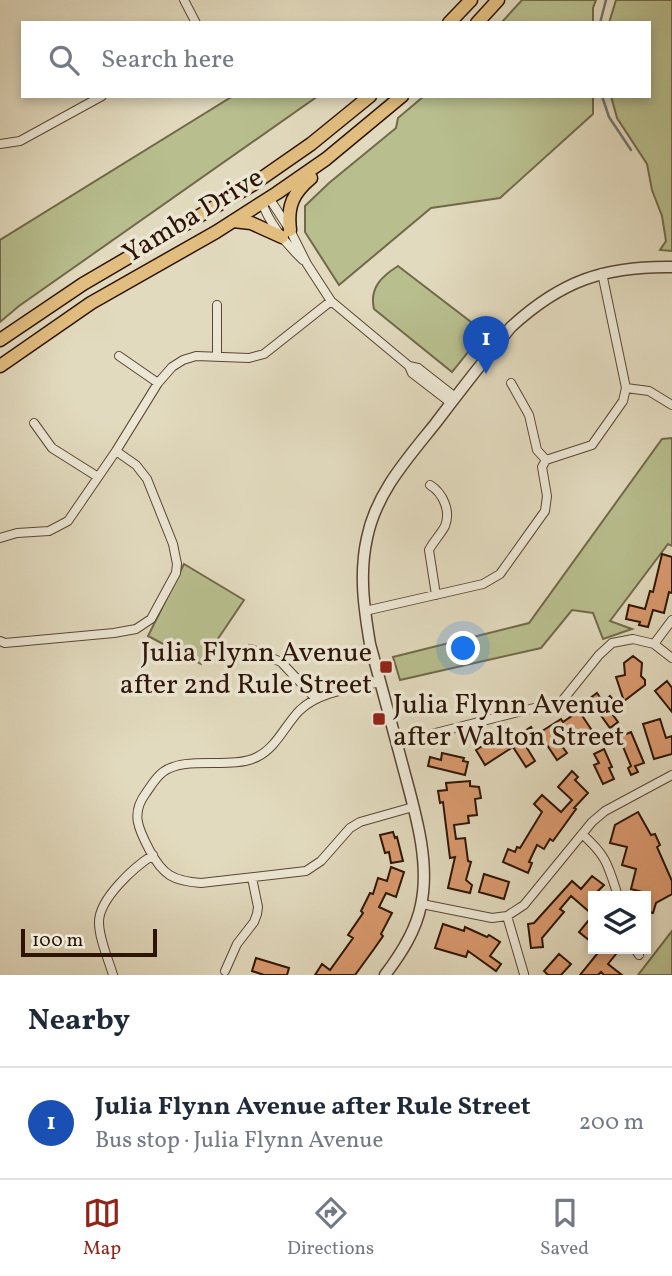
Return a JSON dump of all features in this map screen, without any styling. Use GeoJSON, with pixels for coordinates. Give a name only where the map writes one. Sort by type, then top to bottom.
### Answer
{"type":"FeatureCollection","features":[{"type":"Feature","properties":{"kind":"main road"},"geometry":{"type":"LineString","coordinates":[[451,21],[471,0]]}},
{"type":"Feature","properties":{"kind":"main road"},"geometry":{"type":"LineString","coordinates":[[479,21],[498,0]]}},
{"type":"Feature","properties":{"kind":"main road","name":"Yamba Drive"},"geometry":{"type":"LineString","coordinates":[[0,340],[107,269],[254,184],[311,144],[368,98]]}},
{"type":"Feature","properties":{"kind":"main road","name":"Yamba Drive"},"geometry":{"type":"LineString","coordinates":[[0,366],[91,303],[265,201],[326,159],[400,98]]}},
{"type":"Feature","properties":{"kind":"main road"},"geometry":{"type":"LineString","coordinates":[[232,221],[251,223],[286,233],[293,196],[315,175],[326,159]]}},
{"type":"Feature","properties":{"kind":"main road"},"geometry":{"type":"LineString","coordinates":[[254,184],[265,201]]}},
{"type":"Feature","properties":{"kind":"street"},"geometry":{"type":"LineString","coordinates":[[184,0],[195,21]]}},
{"type":"Feature","properties":{"kind":"street"},"geometry":{"type":"LineString","coordinates":[[0,144],[20,141],[98,98]]}},
{"type":"Feature","properties":{"kind":"street"},"geometry":{"type":"LineString","coordinates":[[265,201],[265,211],[286,233],[289,247],[307,264],[333,304],[409,366],[418,368],[453,400]]}},
{"type":"Feature","properties":{"kind":"street"},"geometry":{"type":"LineString","coordinates":[[385,975],[412,932],[422,904],[421,835],[380,682],[362,591],[363,565],[373,515],[394,476],[511,327],[532,307],[574,283],[602,273],[630,267],[672,267]]}},
{"type":"Feature","properties":{"kind":"street"},"geometry":{"type":"LineString","coordinates":[[365,611],[483,584],[500,574],[545,510],[547,496],[542,467],[546,460],[592,445],[622,401],[626,388],[602,273]]}},
{"type":"Feature","properties":{"kind":"street"},"geometry":{"type":"LineString","coordinates":[[0,538],[17,533],[49,531],[68,521],[158,383],[172,367],[196,356],[249,358],[264,354],[333,304]]}},
{"type":"Feature","properties":{"kind":"street"},"geometry":{"type":"LineString","coordinates":[[217,355],[218,305]]}},
{"type":"Feature","properties":{"kind":"street"},"geometry":{"type":"LineString","coordinates":[[119,356],[158,383]]}},
{"type":"Feature","properties":{"kind":"street"},"geometry":{"type":"LineString","coordinates":[[511,383],[529,415],[537,450],[546,460]]}},
{"type":"Feature","properties":{"kind":"street"},"geometry":{"type":"LineString","coordinates":[[626,388],[649,391],[672,405]]}},
{"type":"Feature","properties":{"kind":"street"},"geometry":{"type":"LineString","coordinates":[[34,423],[52,448],[98,477]]}},
{"type":"Feature","properties":{"kind":"street"},"geometry":{"type":"LineString","coordinates":[[0,641],[5,643],[114,633],[136,629],[150,619],[176,573],[173,544],[147,479],[136,465],[116,451]]}},
{"type":"Feature","properties":{"kind":"street"},"geometry":{"type":"LineString","coordinates":[[430,485],[444,500],[447,514],[445,527],[429,551],[436,595]]}},
{"type":"Feature","properties":{"kind":"street"},"geometry":{"type":"LineString","coordinates":[[654,644],[672,620]]}},
{"type":"Feature","properties":{"kind":"street"},"geometry":{"type":"LineString","coordinates":[[396,743],[553,705],[569,695],[599,655],[612,643],[633,639],[654,644],[672,658]]}},
{"type":"Feature","properties":{"kind":"street"},"geometry":{"type":"LineString","coordinates":[[251,649],[281,663],[316,699]]}},
{"type":"Feature","properties":{"kind":"street"},"geometry":{"type":"LineString","coordinates":[[380,682],[316,699],[300,710],[276,740],[256,758],[179,766],[161,773],[138,803],[138,827],[159,867],[184,882],[201,883],[306,872],[321,861],[350,828],[360,822],[413,807]]}},
{"type":"Feature","properties":{"kind":"street"},"geometry":{"type":"LineString","coordinates":[[422,904],[492,918],[507,916],[524,905],[582,834],[605,811],[672,775]]}},
{"type":"Feature","properties":{"kind":"street"},"geometry":{"type":"LineString","coordinates":[[582,834],[601,850],[616,891]]}},
{"type":"Feature","properties":{"kind":"street"},"geometry":{"type":"LineString","coordinates":[[113,975],[100,930],[101,912],[135,866],[153,856]]}},
{"type":"Feature","properties":{"kind":"street"},"geometry":{"type":"LineString","coordinates":[[225,971],[237,944],[257,914],[252,878]]}},
{"type":"Feature","properties":{"kind":"street"},"geometry":{"type":"LineString","coordinates":[[507,916],[524,974]]}},
{"type":"Feature","properties":{"kind":"green space"},"geometry":{"type":"Polygon","coordinates":[[[522,0],[596,0],[593,21],[503,21],[522,0]]]}},
{"type":"Feature","properties":{"kind":"green space"},"geometry":{"type":"Polygon","coordinates":[[[616,0],[672,0],[672,251],[660,250],[666,241],[662,216],[652,190],[647,164],[617,118],[612,98],[651,98],[651,21],[610,21],[616,0]]]}},
{"type":"Feature","properties":{"kind":"green space"},"geometry":{"type":"Polygon","coordinates":[[[230,98],[315,98],[0,322],[0,240],[230,98]]]}},
{"type":"Feature","properties":{"kind":"green space"},"geometry":{"type":"Polygon","coordinates":[[[422,98],[593,98],[593,114],[500,198],[431,208],[339,285],[305,232],[305,206],[396,128],[398,118],[422,98]]]}},
{"type":"Feature","properties":{"kind":"green space"},"geometry":{"type":"Polygon","coordinates":[[[398,266],[484,332],[452,372],[374,309],[373,295],[378,283],[398,266]]]}},
{"type":"Feature","properties":{"kind":"green space"},"geometry":{"type":"Polygon","coordinates":[[[672,438],[672,546],[668,544],[610,621],[632,629],[603,639],[593,613],[572,610],[541,648],[400,680],[393,657],[529,623],[662,439],[672,438]]]}},
{"type":"Feature","properties":{"kind":"green space"},"geometry":{"type":"Polygon","coordinates":[[[184,564],[244,600],[201,664],[148,636],[184,564]]]}},
{"type":"Feature","properties":{"kind":"green space"},"geometry":{"type":"Polygon","coordinates":[[[672,931],[672,975],[638,975],[672,931]]]}},
{"type":"Feature","properties":{"kind":"building"},"geometry":{"type":"Polygon","coordinates":[[[662,554],[672,557],[672,593],[669,592],[664,613],[653,610],[648,627],[639,625],[640,622],[626,619],[629,605],[645,609],[650,591],[653,592],[662,554]]]}},
{"type":"Feature","properties":{"kind":"building"},"geometry":{"type":"Polygon","coordinates":[[[633,656],[642,663],[641,676],[645,685],[624,701],[616,677],[625,675],[624,663],[633,656]]]}},
{"type":"Feature","properties":{"kind":"building"},"geometry":{"type":"Polygon","coordinates":[[[667,681],[672,688],[672,712],[655,691],[667,681]]]}},
{"type":"Feature","properties":{"kind":"building"},"geometry":{"type":"Polygon","coordinates":[[[597,693],[603,702],[610,696],[618,706],[610,711],[618,722],[610,728],[589,699],[597,693]]]}},
{"type":"Feature","properties":{"kind":"building"},"geometry":{"type":"Polygon","coordinates":[[[579,711],[597,738],[585,745],[576,731],[559,742],[567,753],[557,760],[539,733],[579,711]]]}},
{"type":"Feature","properties":{"kind":"building"},"geometry":{"type":"Polygon","coordinates":[[[660,719],[666,738],[672,736],[672,754],[654,759],[643,724],[660,719]]]}},
{"type":"Feature","properties":{"kind":"building"},"geometry":{"type":"Polygon","coordinates":[[[531,727],[539,740],[527,748],[535,761],[526,767],[513,747],[485,765],[476,750],[501,734],[507,743],[531,727]]]}},
{"type":"Feature","properties":{"kind":"building"},"geometry":{"type":"Polygon","coordinates":[[[631,732],[644,763],[635,766],[638,772],[631,775],[628,768],[631,766],[619,737],[631,732]]]}},
{"type":"Feature","properties":{"kind":"building"},"geometry":{"type":"Polygon","coordinates":[[[604,749],[614,779],[603,784],[594,765],[599,763],[594,754],[604,749]]]}},
{"type":"Feature","properties":{"kind":"building"},"geometry":{"type":"Polygon","coordinates":[[[442,753],[464,758],[463,761],[468,762],[465,775],[428,766],[430,757],[441,760],[442,753]]]}},
{"type":"Feature","properties":{"kind":"building"},"geometry":{"type":"Polygon","coordinates":[[[572,771],[578,777],[575,780],[588,793],[574,808],[576,809],[553,841],[550,839],[544,849],[537,845],[529,862],[532,863],[528,873],[503,862],[508,849],[515,852],[517,847],[520,848],[542,812],[534,804],[542,795],[561,812],[572,800],[558,787],[572,771]]]}},
{"type":"Feature","properties":{"kind":"building"},"geometry":{"type":"Polygon","coordinates":[[[470,781],[470,786],[479,787],[481,798],[475,799],[477,815],[468,816],[469,823],[454,825],[456,839],[465,838],[468,861],[471,862],[466,880],[472,885],[470,893],[448,888],[455,857],[450,858],[443,802],[440,803],[438,791],[447,790],[446,783],[470,781]]]}},
{"type":"Feature","properties":{"kind":"building"},"geometry":{"type":"Polygon","coordinates":[[[638,812],[660,845],[657,847],[672,881],[672,894],[656,903],[653,913],[651,891],[631,889],[636,869],[622,865],[627,847],[610,843],[615,825],[638,812]]]}},
{"type":"Feature","properties":{"kind":"building"},"geometry":{"type":"Polygon","coordinates":[[[393,832],[395,838],[397,837],[403,861],[391,863],[389,852],[385,853],[380,835],[393,832]]]}},
{"type":"Feature","properties":{"kind":"building"},"geometry":{"type":"Polygon","coordinates":[[[391,867],[404,872],[396,897],[386,893],[379,907],[392,913],[381,934],[383,936],[374,949],[355,975],[315,975],[322,964],[330,970],[353,938],[348,935],[363,913],[361,911],[370,893],[373,894],[378,878],[387,881],[391,867]]]}},
{"type":"Feature","properties":{"kind":"building"},"geometry":{"type":"Polygon","coordinates":[[[484,874],[509,882],[504,899],[479,892],[484,874]]]}},
{"type":"Feature","properties":{"kind":"building"},"geometry":{"type":"Polygon","coordinates":[[[592,876],[604,885],[598,891],[588,891],[588,911],[571,896],[560,909],[564,912],[542,938],[543,947],[531,948],[528,924],[534,923],[572,881],[581,889],[592,876]]]}},
{"type":"Feature","properties":{"kind":"building"},"geometry":{"type":"Polygon","coordinates":[[[588,921],[588,939],[579,932],[588,921]]]}},
{"type":"Feature","properties":{"kind":"building"},"geometry":{"type":"Polygon","coordinates":[[[443,924],[464,931],[465,927],[487,937],[489,935],[500,942],[490,956],[501,964],[496,971],[468,951],[466,957],[435,948],[443,924]]]}},
{"type":"Feature","properties":{"kind":"building"},"geometry":{"type":"Polygon","coordinates":[[[559,954],[571,964],[561,975],[548,975],[544,971],[559,954]]]}},
{"type":"Feature","properties":{"kind":"building"},"geometry":{"type":"Polygon","coordinates":[[[597,954],[616,954],[608,964],[622,975],[604,975],[601,972],[598,975],[580,975],[597,954]]]}},
{"type":"Feature","properties":{"kind":"building"},"geometry":{"type":"Polygon","coordinates":[[[256,958],[289,968],[287,975],[264,975],[252,971],[256,958]]]}},
{"type":"Feature","properties":{"kind":"waterway"},"geometry":{"type":"LineString","coordinates":[[601,21],[606,0]]}},
{"type":"Feature","properties":{"kind":"waterway"},"geometry":{"type":"LineString","coordinates":[[603,98],[609,117],[631,150]]}},
{"type":"Feature","properties":{"kind":"place","name":"Julia Flynn Avenue after Rule Street"},"geometry":{"type":"Point","coordinates":[486,374]}},
{"type":"Feature","properties":{"kind":"place","name":"Julia Flynn Avenue after 2nd Rule Street"},"geometry":{"type":"Point","coordinates":[386,667]}},
{"type":"Feature","properties":{"kind":"place","name":"Julia Flynn Avenue after Walton Street"},"geometry":{"type":"Point","coordinates":[379,719]}}]}
